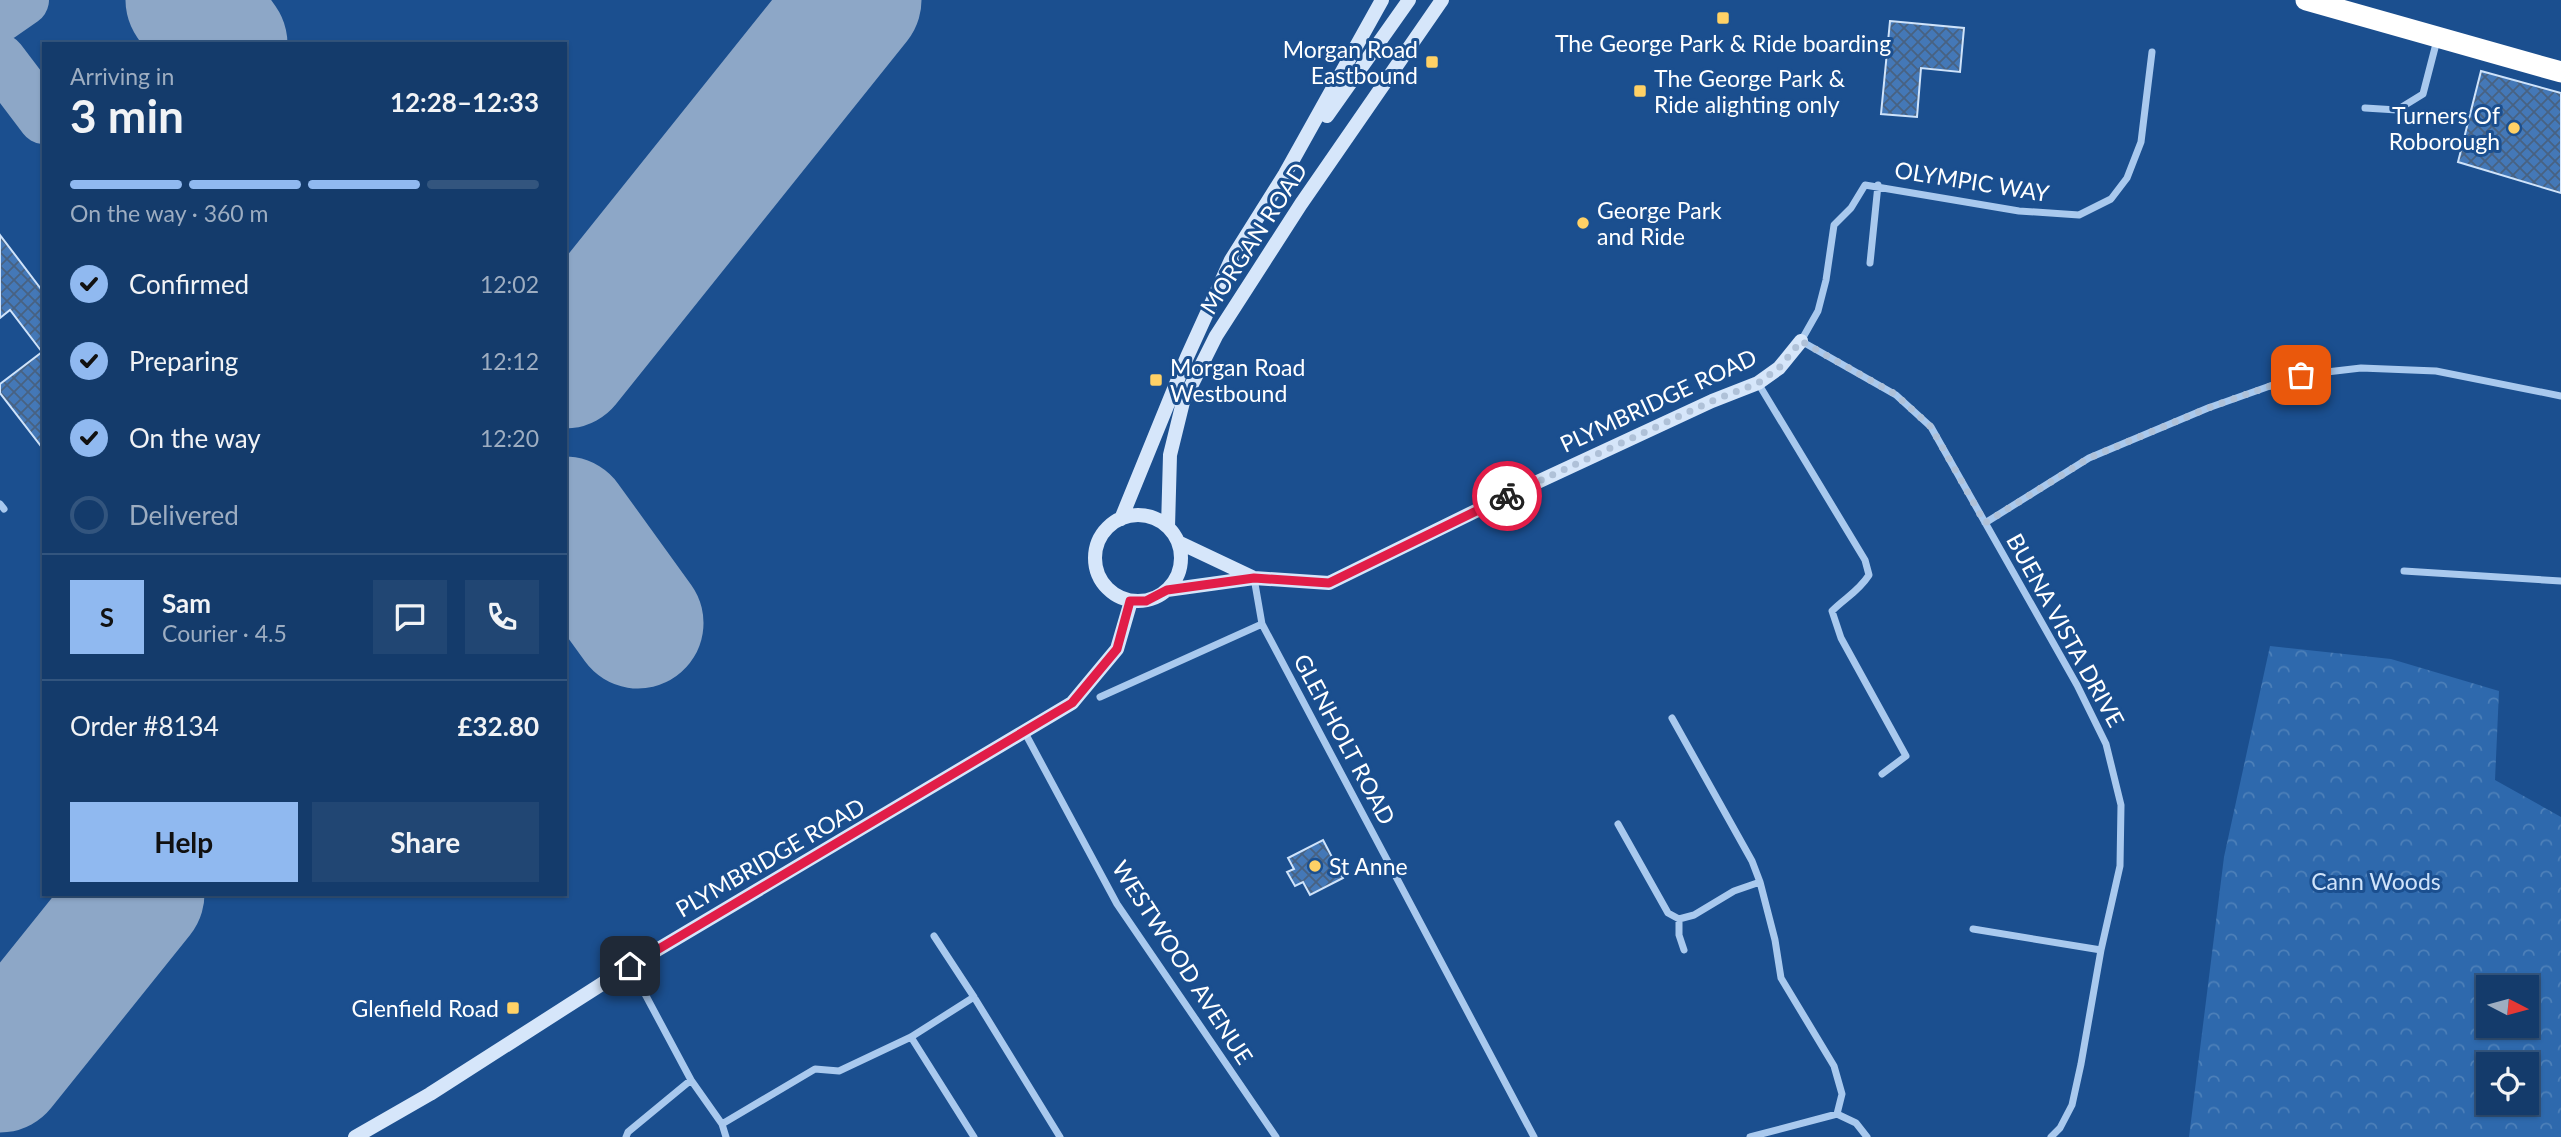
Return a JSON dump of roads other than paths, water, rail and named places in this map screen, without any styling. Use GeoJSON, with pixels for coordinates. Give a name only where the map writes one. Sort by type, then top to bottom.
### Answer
{"type":"FeatureCollection","features":[{"type":"Feature","properties":{"kind":"highway"},"geometry":{"type":"LineString","coordinates":[[2306,0],[2561,72]]}},
{"type":"Feature","properties":{"kind":"main road","name":"MORGAN ROAD"},"geometry":{"type":"LineString","coordinates":[[1121,519],[1187,357],[1231,260],[1285,174],[1382,0]]}},
{"type":"Feature","properties":{"kind":"main road","name":"MORGAN ROAD"},"geometry":{"type":"LineString","coordinates":[[1285,174],[1409,0]]}},
{"type":"Feature","properties":{"kind":"main road","name":"MORGAN ROAD"},"geometry":{"type":"LineString","coordinates":[[1168,527],[1170,454],[1183,402],[1216,336],[1301,204],[1442,0]]}},
{"type":"Feature","properties":{"kind":"main road","name":"PLYMBRIDGE ROAD"},"geometry":{"type":"LineString","coordinates":[[355,1137],[430,1094],[630,966],[915,799],[1072,703],[1117,649],[1130,601],[1146,601],[1167,590],[1254,578],[1329,583],[1490,504],[1712,401],[1758,383],[1779,368],[1801,341]]}},
{"type":"Feature","properties":{"kind":"main road"},"geometry":{"type":"LineString","coordinates":[[1130,601],[1117,597],[1105,586],[1097,572],[1095,555],[1099,540],[1109,526],[1121,519],[1140,515],[1156,519],[1168,527],[1178,542],[1181,557],[1178,574],[1167,590]]}},
{"type":"Feature","properties":{"kind":"main road","name":"PLYMBRIDGE ROAD"},"geometry":{"type":"LineString","coordinates":[[1178,542],[1254,578]]}},
{"type":"Feature","properties":{"kind":"street"},"geometry":{"type":"LineString","coordinates":[[2365,108],[2397,110],[2423,94],[2438,36]]}},
{"type":"Feature","properties":{"kind":"street","name":"OLYMPIC WAY"},"geometry":{"type":"LineString","coordinates":[[1801,341],[1818,311],[1835,225],[1851,208],[1865,185],[1878,185],[2018,211],[2079,215],[2111,199],[2127,178],[2141,142],[2152,52]]}},
{"type":"Feature","properties":{"kind":"street","name":"OLYMPIC WAY"},"geometry":{"type":"LineString","coordinates":[[1870,263],[1878,185]]}},
{"type":"Feature","properties":{"kind":"street","name":"BUENA VISTA DRIVE"},"geometry":{"type":"LineString","coordinates":[[1801,341],[1895,394],[1931,427],[2077,685],[2106,744],[2121,805],[2120,866],[2101,950],[2073,1105],[2060,1128],[2051,1137]]}},
{"type":"Feature","properties":{"kind":"street"},"geometry":{"type":"LineString","coordinates":[[1985,523],[2089,458],[2208,408],[2301,375],[2361,368],[2436,371],[2561,396]]}},
{"type":"Feature","properties":{"kind":"street"},"geometry":{"type":"LineString","coordinates":[[1758,383],[1865,560],[1869,575],[1860,589],[1843,599],[1832,611],[1841,638],[1906,756],[1882,774]]}},
{"type":"Feature","properties":{"kind":"street"},"geometry":{"type":"LineString","coordinates":[[2404,571],[2561,581]]}},
{"type":"Feature","properties":{"kind":"street","name":"GLENHOLT ROAD"},"geometry":{"type":"LineString","coordinates":[[1254,578],[1262,624],[1534,1137]]}},
{"type":"Feature","properties":{"kind":"street"},"geometry":{"type":"LineString","coordinates":[[1100,697],[1262,624]]}},
{"type":"Feature","properties":{"kind":"street"},"geometry":{"type":"LineString","coordinates":[[1672,718],[1752,861],[1775,940],[1781,978],[1834,1066],[1842,1094],[1837,1114]]}},
{"type":"Feature","properties":{"kind":"street","name":"WESTWOOD AVENUE"},"geometry":{"type":"LineString","coordinates":[[1024,731],[1117,904],[1276,1137]]}},
{"type":"Feature","properties":{"kind":"street"},"geometry":{"type":"LineString","coordinates":[[1618,824],[1668,913],[1679,919],[1694,915],[1734,891],[1760,882]]}},
{"type":"Feature","properties":{"kind":"street"},"geometry":{"type":"LineString","coordinates":[[1679,919],[1679,934],[1684,950]]}},
{"type":"Feature","properties":{"kind":"street"},"geometry":{"type":"LineString","coordinates":[[1973,929],[2101,950]]}},
{"type":"Feature","properties":{"kind":"street"},"geometry":{"type":"LineString","coordinates":[[934,936],[1060,1137]]}},
{"type":"Feature","properties":{"kind":"street"},"geometry":{"type":"LineString","coordinates":[[630,966],[691,1080],[722,1124],[726,1137]]}},
{"type":"Feature","properties":{"kind":"street"},"geometry":{"type":"LineString","coordinates":[[722,1124],[816,1069],[839,1071],[911,1037],[974,997]]}},
{"type":"Feature","properties":{"kind":"street"},"geometry":{"type":"LineString","coordinates":[[911,1037],[974,1137]]}},
{"type":"Feature","properties":{"kind":"street"},"geometry":{"type":"LineString","coordinates":[[626,1137],[628,1132],[691,1080]]}},
{"type":"Feature","properties":{"kind":"street"},"geometry":{"type":"LineString","coordinates":[[1750,1137],[1837,1114],[1856,1123],[1867,1137]]}},
{"type":"Feature","properties":{"kind":"place","name":"The George Park & Ride boarding"},"geometry":{"type":"Point","coordinates":[1723,18]}},
{"type":"Feature","properties":{"kind":"place","name":"Morgan Road Eastbound"},"geometry":{"type":"Point","coordinates":[1432,62]}},
{"type":"Feature","properties":{"kind":"place","name":"The George Park & Ride alighting only"},"geometry":{"type":"Point","coordinates":[1640,91]}},
{"type":"Feature","properties":{"kind":"place","name":"Turners Of Roborough"},"geometry":{"type":"Point","coordinates":[2514,128]}},
{"type":"Feature","properties":{"kind":"place","name":"George Park and Ride"},"geometry":{"type":"Point","coordinates":[1583,223]}},
{"type":"Feature","properties":{"kind":"place","name":"Morgan Road Westbound"},"geometry":{"type":"Point","coordinates":[1156,380]}},
{"type":"Feature","properties":{"kind":"place","name":"St Anne"},"geometry":{"type":"Point","coordinates":[1315,866]}},
{"type":"Feature","properties":{"kind":"place","name":"Glenfield Road"},"geometry":{"type":"Point","coordinates":[513,1008]}},
{"type":"Feature","properties":{"kind":"park label","name":"Cann Woods"},"geometry":{"type":"Point","coordinates":[2376,881]}}]}
